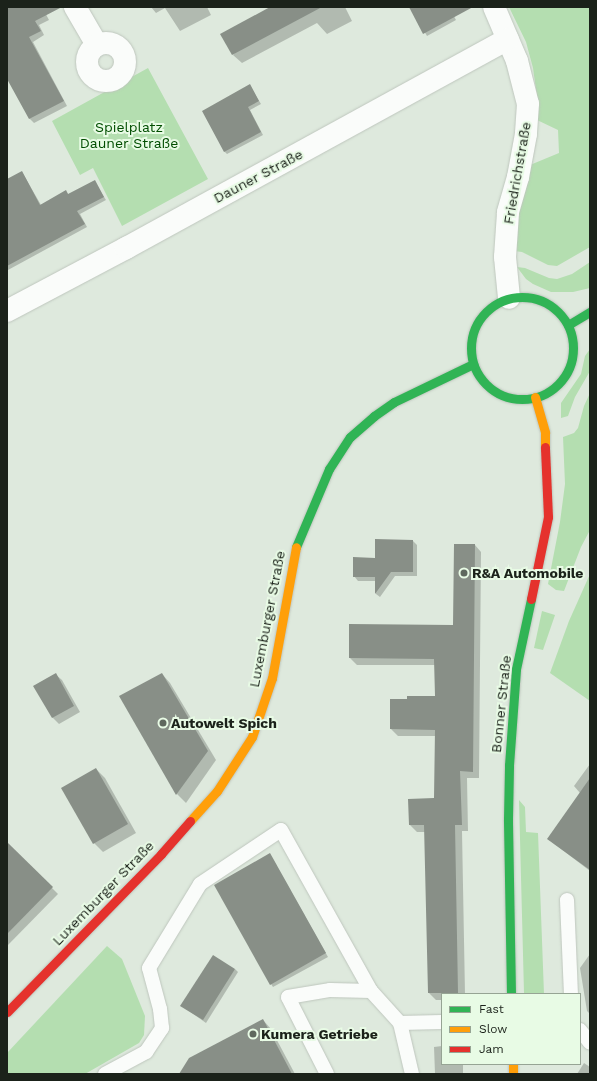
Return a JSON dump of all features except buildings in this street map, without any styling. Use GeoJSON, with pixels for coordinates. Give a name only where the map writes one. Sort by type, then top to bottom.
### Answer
{"type":"FeatureCollection","features":[{"type":"Feature","properties":{"kind":"main road"},"geometry":{"type":"LineString","coordinates":[[526,297],[543,301],[557,311],[568,325],[572,339],[573,354],[569,369],[560,381],[549,391],[535,397],[520,399],[505,396],[491,389],[480,378],[473,364],[470,348],[473,331],[481,317],[489,309],[509,298],[526,297]]}},
{"type":"Feature","properties":{"kind":"main road"},"geometry":{"type":"LineString","coordinates":[[568,325],[590,312]]}},
{"type":"Feature","properties":{"kind":"main road","name":"Luxemburger Straße"},"geometry":{"type":"LineString","coordinates":[[7,1012],[161,854],[218,791],[252,737],[272,678],[296,546],[329,469],[350,438],[374,416],[394,402],[473,364]]}},
{"type":"Feature","properties":{"kind":"main road","name":"Bonner Straße"},"geometry":{"type":"LineString","coordinates":[[511,993],[508,819],[513,692],[516,669],[548,517],[545,434],[535,397]]}},
{"type":"Feature","properties":{"kind":"street"},"geometry":{"type":"LineString","coordinates":[[75,7],[97,45]]}},
{"type":"Feature","properties":{"kind":"street","name":"Friedrichstraße"},"geometry":{"type":"LineString","coordinates":[[494,7],[517,61],[528,104],[526,134],[518,177],[508,213],[505,257],[509,298]]}},
{"type":"Feature","properties":{"kind":"street","name":"Dauner Straße"},"geometry":{"type":"LineString","coordinates":[[7,311],[508,40]]}},
{"type":"Feature","properties":{"kind":"lane"},"geometry":{"type":"LineString","coordinates":[[105,1074],[146,1052],[162,1028],[160,1009],[149,968],[200,884],[281,830],[371,991],[400,1023],[412,1074]]}},
{"type":"Feature","properties":{"kind":"lane"},"geometry":{"type":"LineString","coordinates":[[567,900],[571,993]]}},
{"type":"Feature","properties":{"kind":"lane"},"geometry":{"type":"LineString","coordinates":[[327,1074],[288,997],[330,990],[371,991]]}},
{"type":"Feature","properties":{"kind":"lane"},"geometry":{"type":"LineString","coordinates":[[400,1023],[441,1022]]}},
{"type":"Feature","properties":{"kind":"lane"},"geometry":{"type":"LineString","coordinates":[[581,1031],[590,1043]]}},
{"type":"Feature","properties":{"kind":"green space"},"geometry":{"type":"Polygon","coordinates":[[[509,7],[590,7],[590,247],[557,266],[548,265],[522,252],[514,251],[515,223],[530,165],[559,153],[558,130],[537,120],[537,97],[533,68],[526,42],[509,7]]]}},
{"type":"Feature","properties":{"kind":"green space","name":"Spielplatz Dauner Straße"},"geometry":{"type":"Polygon","coordinates":[[[148,68],[208,179],[122,226],[93,168],[80,175],[52,121],[148,68]]]}},
{"type":"Feature","properties":{"kind":"green space"},"geometry":{"type":"Polygon","coordinates":[[[590,262],[590,288],[573,292],[551,292],[533,284],[526,279],[517,267],[525,268],[549,278],[557,279],[572,274],[590,262]]]}},
{"type":"Feature","properties":{"kind":"green space"},"geometry":{"type":"Polygon","coordinates":[[[590,349],[590,371],[575,397],[568,416],[561,418],[561,403],[581,374],[585,356],[590,349]]]}},
{"type":"Feature","properties":{"kind":"green space"},"geometry":{"type":"Polygon","coordinates":[[[590,393],[590,530],[581,547],[564,591],[556,590],[548,584],[560,522],[565,484],[563,437],[574,433],[578,428],[584,406],[590,393]]]}},
{"type":"Feature","properties":{"kind":"green space"},"geometry":{"type":"Polygon","coordinates":[[[590,574],[590,701],[550,673],[569,621],[590,574]]]}},
{"type":"Feature","properties":{"kind":"green space"},"geometry":{"type":"Polygon","coordinates":[[[542,611],[555,615],[543,650],[534,648],[542,611]]]}},
{"type":"Feature","properties":{"kind":"green space"},"geometry":{"type":"Polygon","coordinates":[[[519,800],[525,807],[526,832],[538,833],[544,993],[524,993],[519,800]]]}},
{"type":"Feature","properties":{"kind":"green space"},"geometry":{"type":"Polygon","coordinates":[[[107,946],[122,959],[145,1016],[144,1035],[139,1043],[85,1074],[7,1074],[7,1053],[107,946]]]}},
{"type":"Feature","properties":{"kind":"traffic: fast"},"geometry":{"type":"LineString","coordinates":[[522,297],[541,301],[558,312],[569,329],[573,348],[569,367],[558,384],[541,395],[522,399],[503,395],[486,384],[475,367],[471,348],[475,329],[486,312],[503,301],[522,297]]}},
{"type":"Feature","properties":{"kind":"traffic: fast"},"geometry":{"type":"LineString","coordinates":[[568,325],[590,312]]}},
{"type":"Feature","properties":{"kind":"traffic: fast"},"geometry":{"type":"LineString","coordinates":[[296,547],[329,469],[350,437],[374,416],[394,402],[473,364]]}},
{"type":"Feature","properties":{"kind":"traffic: fast"},"geometry":{"type":"LineString","coordinates":[[511,993],[508,819],[509,765],[516,669],[531,599]]}},
{"type":"Feature","properties":{"kind":"traffic: slow"},"geometry":{"type":"LineString","coordinates":[[535,397],[545,433],[545,447]]}},
{"type":"Feature","properties":{"kind":"traffic: slow"},"geometry":{"type":"LineString","coordinates":[[190,821],[217,791],[252,737],[272,678],[296,547]]}},
{"type":"Feature","properties":{"kind":"traffic: slow"},"geometry":{"type":"LineString","coordinates":[[513,1065],[513,1074]]}},
{"type":"Feature","properties":{"kind":"traffic: jam"},"geometry":{"type":"LineString","coordinates":[[531,599],[548,517],[545,447]]}},
{"type":"Feature","properties":{"kind":"traffic: jam"},"geometry":{"type":"LineString","coordinates":[[7,1012],[161,854],[190,821]]}},
{"type":"Feature","properties":{"kind":"place","name":"R&A Automobile"},"geometry":{"type":"Point","coordinates":[464,573]}},
{"type":"Feature","properties":{"kind":"place","name":"Autowelt Spich"},"geometry":{"type":"Point","coordinates":[163,723]}},
{"type":"Feature","properties":{"kind":"place","name":"Kumera Getriebe"},"geometry":{"type":"Point","coordinates":[253,1034]}}]}
